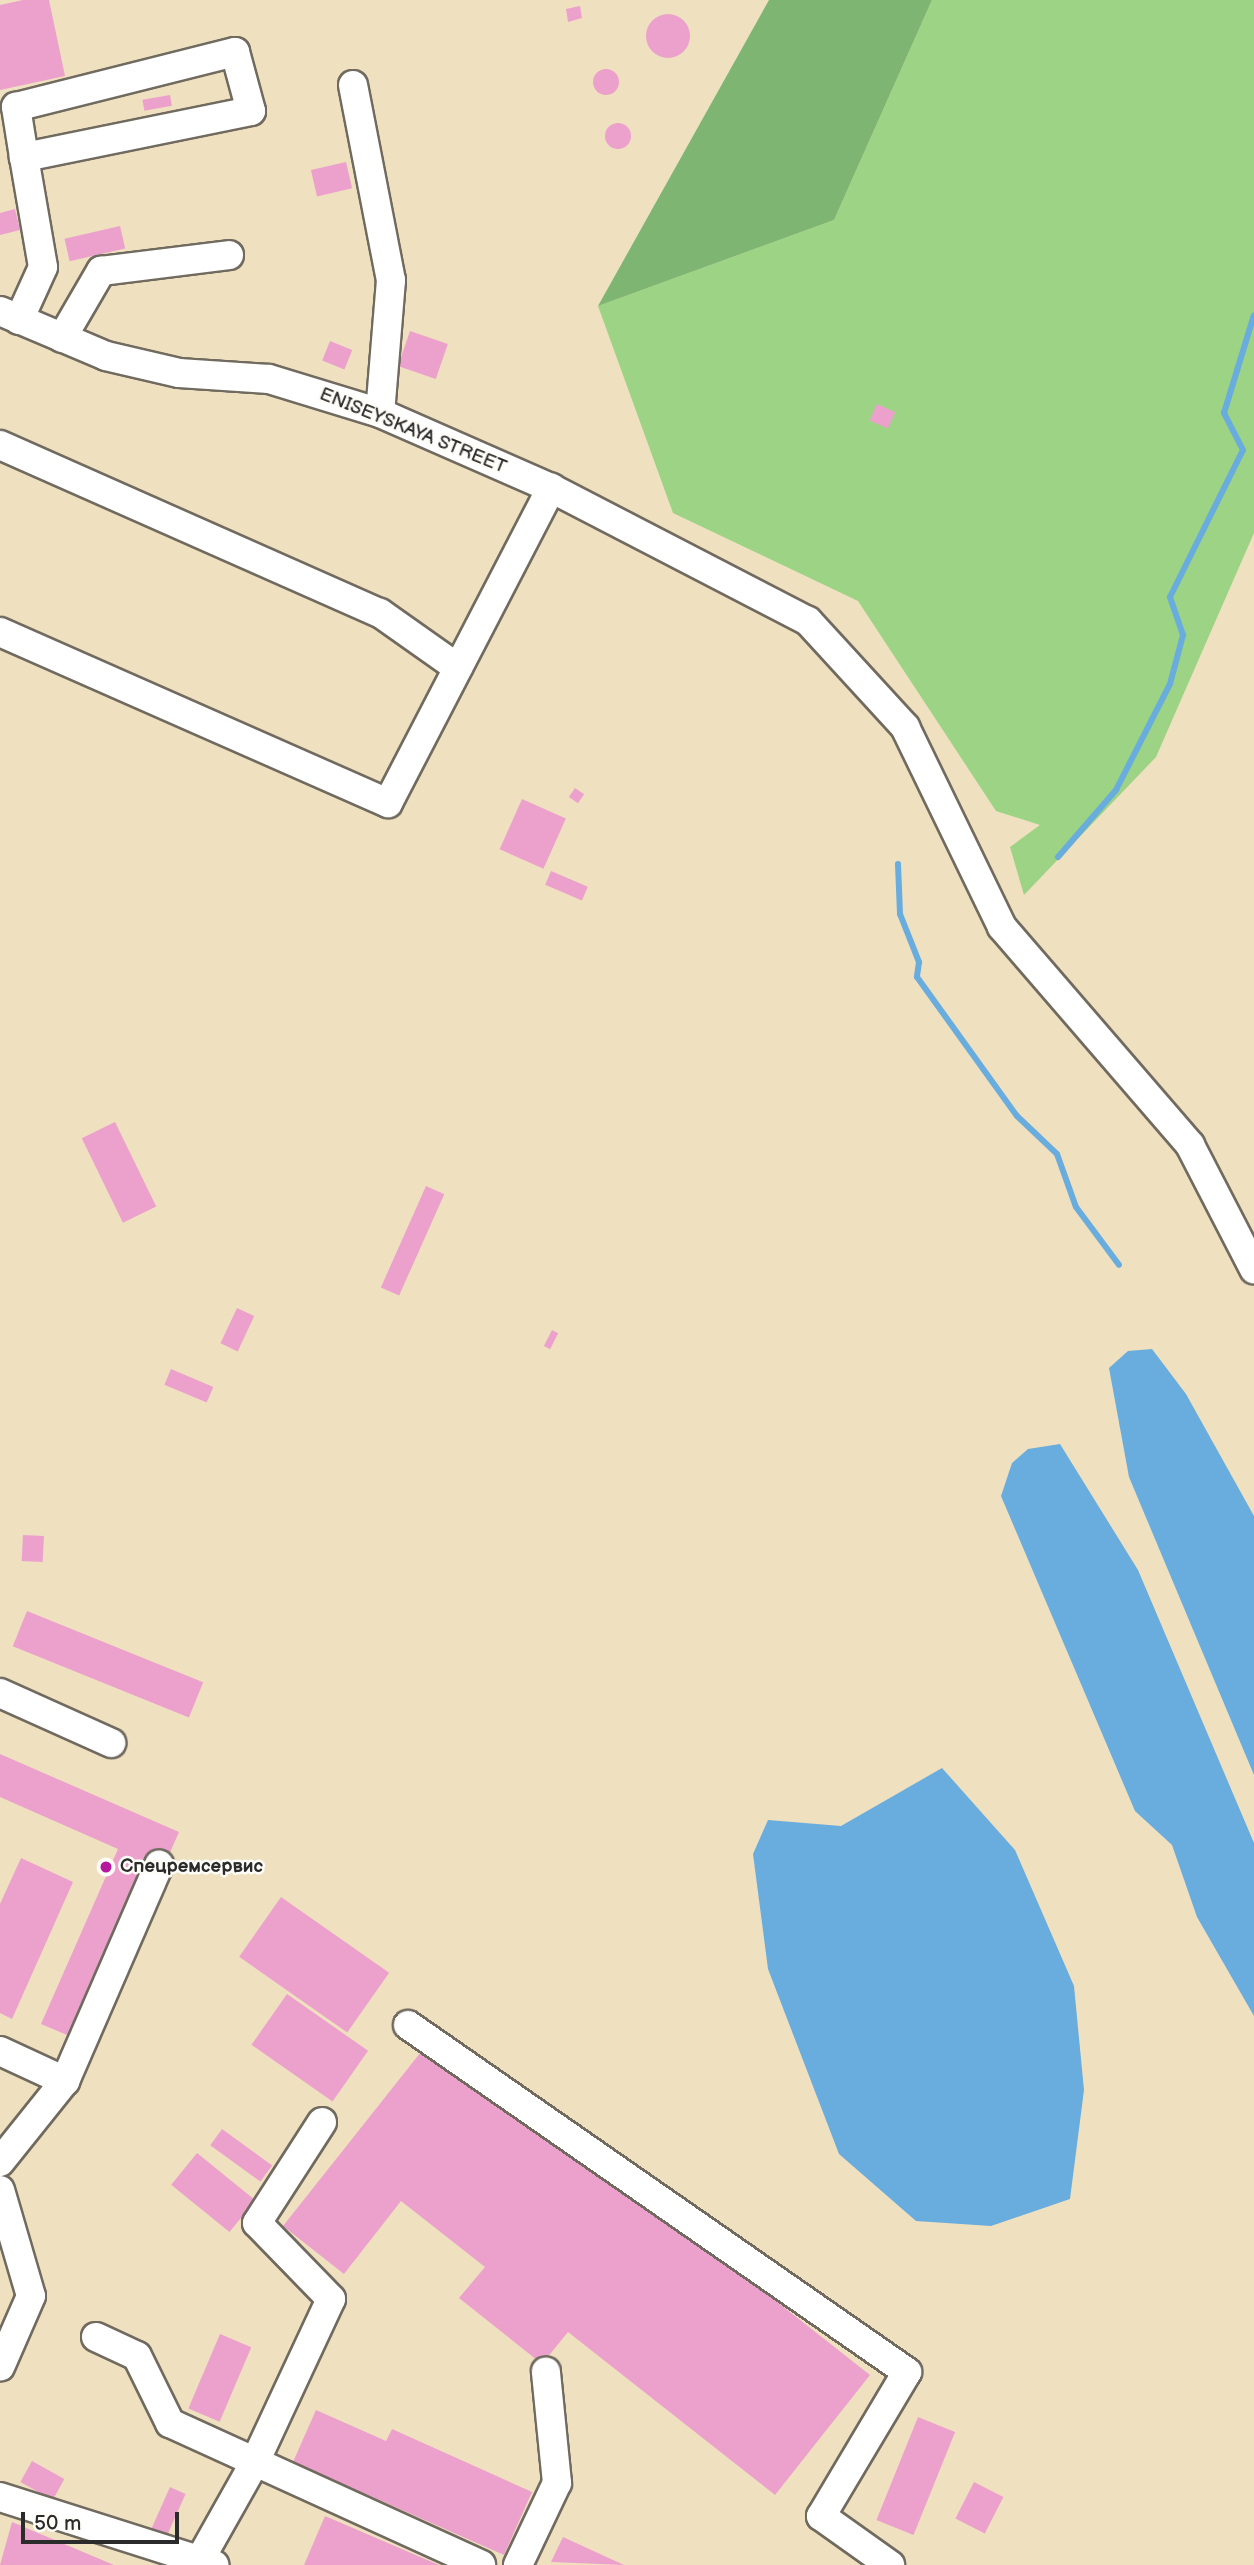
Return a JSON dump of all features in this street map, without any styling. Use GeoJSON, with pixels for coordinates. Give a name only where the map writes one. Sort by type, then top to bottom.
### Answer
{"type":"FeatureCollection","features":[{"type":"Feature","properties":{"kind":"street"},"geometry":{"type":"LineString","coordinates":[[9,315],[43,267],[24,157],[16,107],[235,52],[251,111],[24,157]]}},
{"type":"Feature","properties":{"kind":"street"},"geometry":{"type":"LineString","coordinates":[[353,85],[391,280],[380,413]]}},
{"type":"Feature","properties":{"kind":"street"},"geometry":{"type":"LineString","coordinates":[[62,338],[101,271],[229,255]]}},
{"type":"Feature","properties":{"kind":"street","name":"ENISEYSKAYA STREET"},"geometry":{"type":"LineString","coordinates":[[9,315],[62,338],[179,373],[269,379],[380,413],[551,488],[807,621],[905,727],[1002,927],[1190,1145],[1254,1269]]}},
{"type":"Feature","properties":{"kind":"street"},"geometry":{"type":"LineString","coordinates":[[0,445],[380,613],[458,668]]}},
{"type":"Feature","properties":{"kind":"street"},"geometry":{"type":"LineString","coordinates":[[0,632],[388,803],[551,488]]}},
{"type":"Feature","properties":{"kind":"street"},"geometry":{"type":"LineString","coordinates":[[0,1693],[111,1743]]}},
{"type":"Feature","properties":{"kind":"street"},"geometry":{"type":"LineString","coordinates":[[0,2162],[65,2081],[159,1865]]}},
{"type":"Feature","properties":{"kind":"street"},"geometry":{"type":"LineString","coordinates":[[408,2025],[907,2372],[821,2516],[890,2565]]}},
{"type":"Feature","properties":{"kind":"street"},"geometry":{"type":"LineString","coordinates":[[0,2051],[65,2081]]}},
{"type":"Feature","properties":{"kind":"street"},"geometry":{"type":"LineString","coordinates":[[0,2497],[204,2563],[254,2464],[331,2299],[257,2223],[322,2122]]}},
{"type":"Feature","properties":{"kind":"street"},"geometry":{"type":"LineString","coordinates":[[0,2190],[32,2296],[0,2367]]}},
{"type":"Feature","properties":{"kind":"street"},"geometry":{"type":"LineString","coordinates":[[96,2337],[137,2356],[170,2424],[481,2565]]}},
{"type":"Feature","properties":{"kind":"street"},"geometry":{"type":"LineString","coordinates":[[518,2565],[557,2483],[546,2372]]}},
{"type":"Feature","properties":{"kind":"green space"},"geometry":{"type":"Polygon","coordinates":[[[769,0],[932,0],[834,220],[598,306],[769,0]]]}},
{"type":"Feature","properties":{"kind":"green space"},"geometry":{"type":"Polygon","coordinates":[[[932,0],[1254,0],[1254,533],[1156,757],[1024,895],[1010,847],[1040,825],[996,811],[858,601],[673,513],[598,306],[834,220],[932,0]]]}},
{"type":"Feature","properties":{"kind":"water"},"geometry":{"type":"Polygon","coordinates":[[[1152,1349],[1186,1394],[1254,1516],[1254,1775],[1129,1477],[1109,1368],[1128,1351],[1152,1349]]]}},
{"type":"Feature","properties":{"kind":"water"},"geometry":{"type":"Polygon","coordinates":[[[1060,1444],[1138,1570],[1254,1843],[1254,2016],[1197,1917],[1172,1845],[1135,1811],[1001,1496],[1012,1463],[1028,1449],[1060,1444]]]}},
{"type":"Feature","properties":{"kind":"water"},"geometry":{"type":"Polygon","coordinates":[[[942,1768],[1015,1850],[1074,1986],[1084,2090],[1070,2199],[991,2226],[916,2221],[839,2154],[768,1969],[753,1854],[768,1820],[841,1826],[942,1768]]]}},
{"type":"Feature","properties":{"kind":"building"},"geometry":{"type":"Polygon","coordinates":[[[23,0],[49,0],[65,76],[0,90],[0,5],[23,0]]]}},
{"type":"Feature","properties":{"kind":"building"},"geometry":{"type":"Polygon","coordinates":[[[580,6],[582,18],[568,22],[566,9],[580,6]]]}},
{"type":"Feature","properties":{"kind":"building"},"geometry":{"type":"Polygon","coordinates":[[[668,14],[684,20],[690,36],[684,52],[668,58],[652,52],[646,36],[652,20],[668,14]]]}},
{"type":"Feature","properties":{"kind":"building"},"geometry":{"type":"Polygon","coordinates":[[[606,69],[615,73],[619,82],[615,91],[606,95],[597,91],[593,82],[597,73],[606,69]]]}},
{"type":"Feature","properties":{"kind":"building"},"geometry":{"type":"Polygon","coordinates":[[[170,95],[172,106],[144,111],[142,100],[170,95]]]}},
{"type":"Feature","properties":{"kind":"building"},"geometry":{"type":"Polygon","coordinates":[[[618,123],[627,127],[631,136],[627,145],[618,149],[609,145],[605,136],[609,127],[618,123]]]}},
{"type":"Feature","properties":{"kind":"building"},"geometry":{"type":"Polygon","coordinates":[[[346,162],[352,188],[317,196],[311,170],[346,162]]]}},
{"type":"Feature","properties":{"kind":"building"},"geometry":{"type":"Polygon","coordinates":[[[15,209],[20,230],[0,235],[0,213],[15,209]]]}},
{"type":"Feature","properties":{"kind":"building"},"geometry":{"type":"Polygon","coordinates":[[[120,226],[125,248],[70,261],[64,239],[120,226]]]}},
{"type":"Feature","properties":{"kind":"building"},"geometry":{"type":"Polygon","coordinates":[[[410,331],[448,344],[436,379],[398,366],[410,331]]]}},
{"type":"Feature","properties":{"kind":"building"},"geometry":{"type":"Polygon","coordinates":[[[330,341],[352,350],[344,369],[322,360],[330,341]]]}},
{"type":"Feature","properties":{"kind":"building"},"geometry":{"type":"Polygon","coordinates":[[[877,404],[895,412],[888,429],[870,420],[877,404]]]}},
{"type":"Feature","properties":{"kind":"building"},"geometry":{"type":"Polygon","coordinates":[[[575,788],[584,794],[578,803],[569,797],[575,788]]]}},
{"type":"Feature","properties":{"kind":"building"},"geometry":{"type":"Polygon","coordinates":[[[522,799],[566,819],[543,869],[500,849],[522,799]]]}},
{"type":"Feature","properties":{"kind":"building"},"geometry":{"type":"Polygon","coordinates":[[[551,871],[588,887],[582,900],[545,885],[551,871]]]}},
{"type":"Feature","properties":{"kind":"building"},"geometry":{"type":"Polygon","coordinates":[[[115,1122],[156,1206],[123,1223],[82,1138],[115,1122]]]}},
{"type":"Feature","properties":{"kind":"building"},"geometry":{"type":"Polygon","coordinates":[[[426,1186],[444,1194],[399,1296],[381,1287],[426,1186]]]}},
{"type":"Feature","properties":{"kind":"building"},"geometry":{"type":"Polygon","coordinates":[[[237,1308],[254,1316],[238,1351],[221,1343],[237,1308]]]}},
{"type":"Feature","properties":{"kind":"building"},"geometry":{"type":"Polygon","coordinates":[[[552,1330],[558,1333],[550,1349],[544,1346],[552,1330]]]}},
{"type":"Feature","properties":{"kind":"building"},"geometry":{"type":"Polygon","coordinates":[[[171,1369],[213,1387],[207,1403],[164,1385],[171,1369]]]}},
{"type":"Feature","properties":{"kind":"building"},"geometry":{"type":"Polygon","coordinates":[[[23,1535],[44,1536],[43,1562],[22,1561],[23,1535]]]}},
{"type":"Feature","properties":{"kind":"building"},"geometry":{"type":"Polygon","coordinates":[[[27,1611],[203,1682],[189,1717],[13,1646],[27,1611]]]}},
{"type":"Feature","properties":{"kind":"building"},"geometry":{"type":"Polygon","coordinates":[[[0,1754],[179,1832],[86,2043],[41,2024],[118,1849],[0,1797],[0,1754]]]}},
{"type":"Feature","properties":{"kind":"building"},"geometry":{"type":"Polygon","coordinates":[[[21,1858],[73,1882],[12,2019],[0,2013],[0,1904],[21,1858]]]}},
{"type":"Feature","properties":{"kind":"building"},"geometry":{"type":"Polygon","coordinates":[[[281,1897],[389,1973],[347,2033],[239,1957],[281,1897]]]}},
{"type":"Feature","properties":{"kind":"building"},"geometry":{"type":"Polygon","coordinates":[[[287,1994],[368,2051],[333,2102],[251,2045],[287,1994]]]}},
{"type":"Feature","properties":{"kind":"building"},"geometry":{"type":"Polygon","coordinates":[[[436,2033],[870,2375],[775,2495],[568,2332],[542,2364],[459,2298],[485,2267],[401,2201],[344,2274],[283,2226],[436,2033]]]}},
{"type":"Feature","properties":{"kind":"building"},"geometry":{"type":"Polygon","coordinates":[[[222,2129],[272,2165],[260,2182],[210,2145],[222,2129]]]}},
{"type":"Feature","properties":{"kind":"building"},"geometry":{"type":"Polygon","coordinates":[[[197,2153],[255,2200],[229,2232],[171,2185],[197,2153]]]}},
{"type":"Feature","properties":{"kind":"building"},"geometry":{"type":"Polygon","coordinates":[[[220,2334],[251,2347],[220,2422],[188,2409],[220,2334]]]}},
{"type":"Feature","properties":{"kind":"building"},"geometry":{"type":"Polygon","coordinates":[[[316,2410],[386,2441],[392,2429],[532,2492],[504,2555],[293,2462],[316,2410]]]}},
{"type":"Feature","properties":{"kind":"building"},"geometry":{"type":"Polygon","coordinates":[[[918,2417],[955,2432],[914,2535],[876,2520],[918,2417]]]}},
{"type":"Feature","properties":{"kind":"building"},"geometry":{"type":"Polygon","coordinates":[[[32,2461],[64,2479],[53,2500],[20,2482],[32,2461]]]}},
{"type":"Feature","properties":{"kind":"building"},"geometry":{"type":"Polygon","coordinates":[[[974,2482],[1003,2497],[985,2534],[955,2519],[974,2482]]]}},
{"type":"Feature","properties":{"kind":"building"},"geometry":{"type":"Polygon","coordinates":[[[170,2487],[186,2494],[164,2541],[149,2535],[170,2487]]]}},
{"type":"Feature","properties":{"kind":"building"},"geometry":{"type":"Polygon","coordinates":[[[325,2516],[439,2565],[304,2565],[325,2516]]]}},
{"type":"Feature","properties":{"kind":"building"},"geometry":{"type":"Polygon","coordinates":[[[12,2522],[114,2565],[0,2565],[12,2522]]]}},
{"type":"Feature","properties":{"kind":"building"},"geometry":{"type":"Polygon","coordinates":[[[563,2537],[624,2565],[551,2562],[563,2537]]]}},
{"type":"Feature","properties":{"kind":"waterway"},"geometry":{"type":"LineString","coordinates":[[1058,857],[1116,790],[1170,684],[1183,635],[1170,597],[1243,450],[1224,413],[1254,315]]}},
{"type":"Feature","properties":{"kind":"waterway"},"geometry":{"type":"LineString","coordinates":[[898,864],[900,914],[919,962],[917,977],[1017,1116],[1057,1154],[1076,1207],[1119,1265]]}},
{"type":"Feature","properties":{"kind":"place","name":"Спецремсервис"},"geometry":{"type":"Point","coordinates":[106,1867]}}]}
